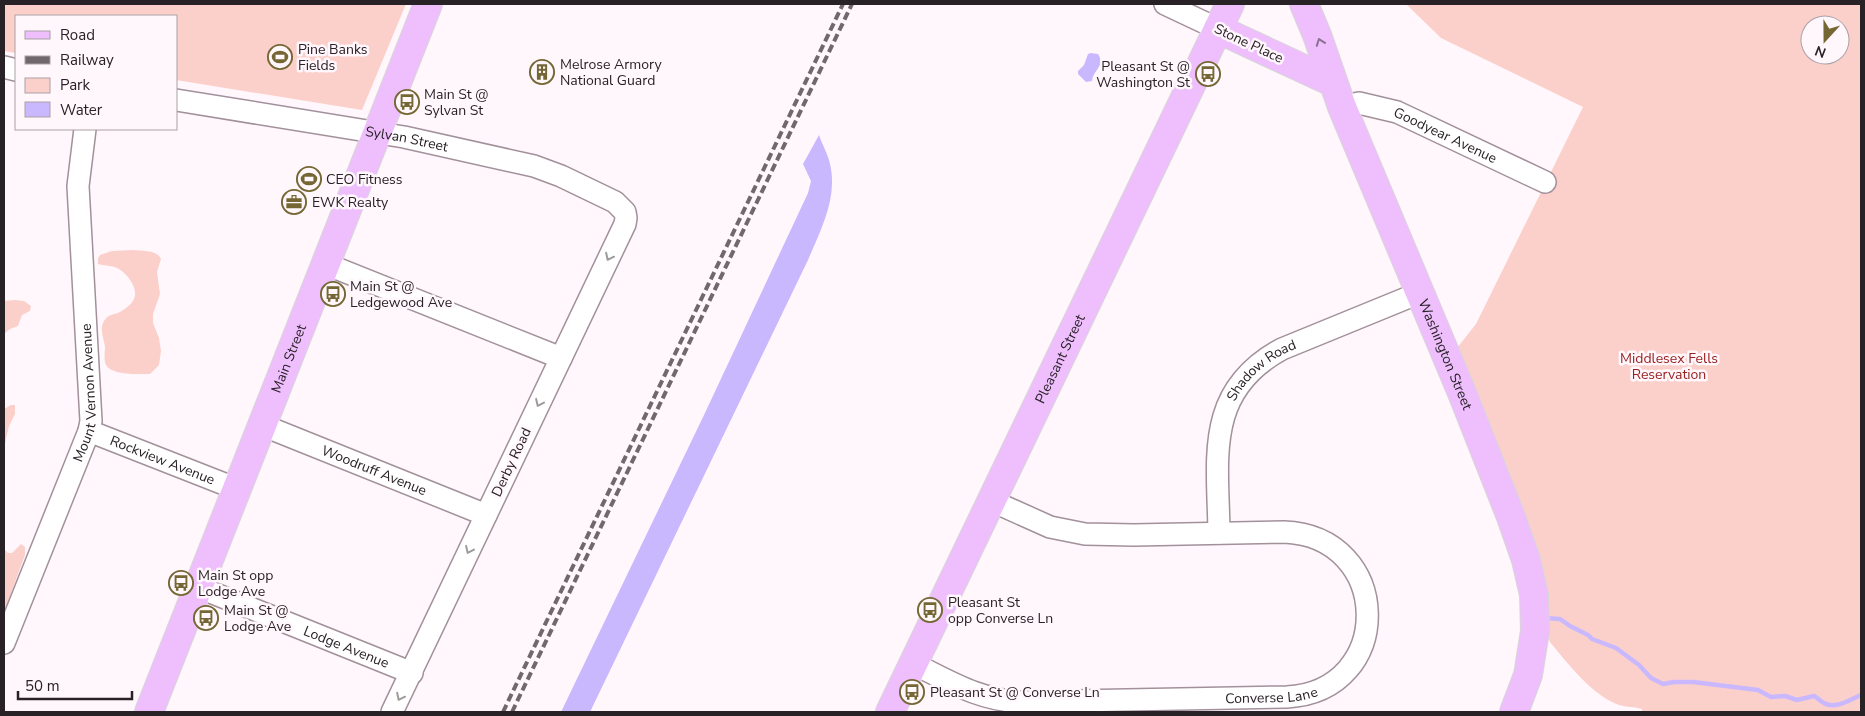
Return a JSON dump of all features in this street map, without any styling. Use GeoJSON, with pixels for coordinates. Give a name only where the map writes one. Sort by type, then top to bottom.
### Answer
{"type":"FeatureCollection","features":[{"type":"Feature","properties":{"kind":"main road","name":"Main Street"},"geometry":{"type":"LineString","coordinates":[[148,712],[428,4]]}},
{"type":"Feature","properties":{"kind":"main road","name":"Pleasant Street"},"geometry":{"type":"LineString","coordinates":[[890,712],[1230,4]]}},
{"type":"Feature","properties":{"kind":"main road","name":"Washington Street"},"geometry":{"type":"LineString","coordinates":[[1304,4],[1323,50],[1332,82],[1342,107],[1511,517],[1529,571],[1535,606],[1534,645],[1528,675],[1514,712]]}},
{"type":"Feature","properties":{"kind":"main road","name":"Stone Place"},"geometry":{"type":"LineString","coordinates":[[1218,29],[1332,82]]}},
{"type":"Feature","properties":{"kind":"street","name":"Stone Place"},"geometry":{"type":"LineString","coordinates":[[1165,4],[1218,29]]}},
{"type":"Feature","properties":{"kind":"street","name":"Sylvan Street"},"geometry":{"type":"LineString","coordinates":[[178,100],[459,148],[534,166],[561,176],[608,198],[621,206],[625,212]]}},
{"type":"Feature","properties":{"kind":"street","name":"Goodyear Avenue"},"geometry":{"type":"LineString","coordinates":[[1342,107],[1359,103],[1396,112],[1545,182]]}},
{"type":"Feature","properties":{"kind":"street","name":"Mount Vernon Avenue"},"geometry":{"type":"LineString","coordinates":[[4,643],[89,431],[91,421],[78,186],[85,130]]}},
{"type":"Feature","properties":{"kind":"street","name":"Derby Road"},"geometry":{"type":"LineString","coordinates":[[392,712],[625,224],[625,212]]}},
{"type":"Feature","properties":{"kind":"street"},"geometry":{"type":"LineString","coordinates":[[326,264],[561,358]]}},
{"type":"Feature","properties":{"kind":"street","name":"Shadow Road"},"geometry":{"type":"LineString","coordinates":[[1219,533],[1218,454],[1220,430],[1229,402],[1245,377],[1261,361],[1282,349],[1419,293]]}},
{"type":"Feature","properties":{"kind":"street","name":"Woodruff Avenue"},"geometry":{"type":"LineString","coordinates":[[262,425],[486,515]]}},
{"type":"Feature","properties":{"kind":"street","name":"Rockview Avenue"},"geometry":{"type":"LineString","coordinates":[[89,431],[236,488]]}},
{"type":"Feature","properties":{"kind":"street","name":"Converse Lane"},"geometry":{"type":"LineString","coordinates":[[914,664],[974,693],[1001,700],[1226,706],[1313,693],[1342,675],[1358,654],[1367,630],[1368,613],[1364,588],[1357,572],[1346,558],[1326,542],[1293,532],[1085,534],[1050,527],[992,500]]}},
{"type":"Feature","properties":{"kind":"street","name":"Lodge Avenue"},"geometry":{"type":"LineString","coordinates":[[198,587],[412,673]]}},
{"type":"Feature","properties":{"kind":"green space","name":"Pine Banks Fields"},"geometry":{"type":"Polygon","coordinates":[[[4,4],[406,4],[362,110],[178,80],[178,15],[15,15],[15,53],[4,51],[4,4]]]}},
{"type":"Feature","properties":{"kind":"green space","name":"Middlesex Fells Reservation"},"geometry":{"type":"Polygon","coordinates":[[[1406,4],[1861,4],[1861,712],[1642,712],[1642,709],[1619,705],[1609,701],[1590,687],[1550,642],[1453,353],[1476,324],[1583,107],[1441,38],[1406,4]]]}},
{"type":"Feature","properties":{"kind":"green space"},"geometry":{"type":"Polygon","coordinates":[[[133,250],[153,252],[161,259],[157,272],[160,294],[153,314],[153,323],[159,338],[161,351],[159,365],[150,374],[117,372],[107,367],[105,362],[102,331],[104,321],[107,317],[120,312],[133,301],[135,290],[131,281],[121,270],[98,264],[98,258],[100,255],[112,251],[133,250]]]}},
{"type":"Feature","properties":{"kind":"green space"},"geometry":{"type":"Polygon","coordinates":[[[4,301],[24,301],[31,306],[30,311],[22,315],[18,326],[4,334],[4,301]]]}},
{"type":"Feature","properties":{"kind":"green space"},"geometry":{"type":"Polygon","coordinates":[[[15,405],[15,414],[9,426],[4,448],[4,409],[15,405]]]}},
{"type":"Feature","properties":{"kind":"green space"},"geometry":{"type":"Polygon","coordinates":[[[21,544],[25,547],[25,555],[4,612],[4,549],[8,553],[12,553],[21,544]]]}},
{"type":"Feature","properties":{"kind":"water"},"geometry":{"type":"Polygon","coordinates":[[[1088,54],[1098,54],[1101,62],[1092,81],[1086,82],[1078,74],[1078,71],[1084,65],[1088,54]]]}},
{"type":"Feature","properties":{"kind":"water"},"geometry":{"type":"Polygon","coordinates":[[[819,135],[830,164],[832,189],[823,225],[808,260],[590,712],[561,712],[808,193],[811,181],[803,164],[819,135]]]}},
{"type":"Feature","properties":{"kind":"waterway"},"geometry":{"type":"LineString","coordinates":[[1544,618],[1560,619],[1592,639],[1616,648],[1639,665],[1651,678],[1663,684],[1693,682],[1758,690],[1771,697],[1785,696],[1797,700],[1814,696],[1828,705],[1838,705],[1861,695]]}},
{"type":"Feature","properties":{"kind":"railway"},"geometry":{"type":"LineString","coordinates":[[503,712],[843,4]]}},
{"type":"Feature","properties":{"kind":"railway"},"geometry":{"type":"LineString","coordinates":[[512,712],[852,4]]}},
{"type":"Feature","properties":{"kind":"place","name":"Pine Banks Fields"},"geometry":{"type":"Point","coordinates":[280,57]}},
{"type":"Feature","properties":{"kind":"place","name":"Melrose Armory National Guard"},"geometry":{"type":"Point","coordinates":[542,72]}},
{"type":"Feature","properties":{"kind":"place","name":"Pleasant St @ Washington St"},"geometry":{"type":"Point","coordinates":[1208,74]}},
{"type":"Feature","properties":{"kind":"place","name":"Main St @ Sylvan St"},"geometry":{"type":"Point","coordinates":[407,102]}},
{"type":"Feature","properties":{"kind":"place","name":"CEO Fitness"},"geometry":{"type":"Point","coordinates":[309,179]}},
{"type":"Feature","properties":{"kind":"place","name":"EWK Realty"},"geometry":{"type":"Point","coordinates":[294,202]}},
{"type":"Feature","properties":{"kind":"place","name":"Main St @ Ledgewood Ave"},"geometry":{"type":"Point","coordinates":[333,294]}},
{"type":"Feature","properties":{"kind":"place","name":"Main St opp Lodge Ave"},"geometry":{"type":"Point","coordinates":[181,583]}},
{"type":"Feature","properties":{"kind":"place","name":"Pleasant St opp Converse Ln"},"geometry":{"type":"Point","coordinates":[930,610]}},
{"type":"Feature","properties":{"kind":"place","name":"Main St @ Lodge Ave"},"geometry":{"type":"Point","coordinates":[206,618]}},
{"type":"Feature","properties":{"kind":"place","name":"Pleasant St @ Converse Ln"},"geometry":{"type":"Point","coordinates":[912,692]}}]}
